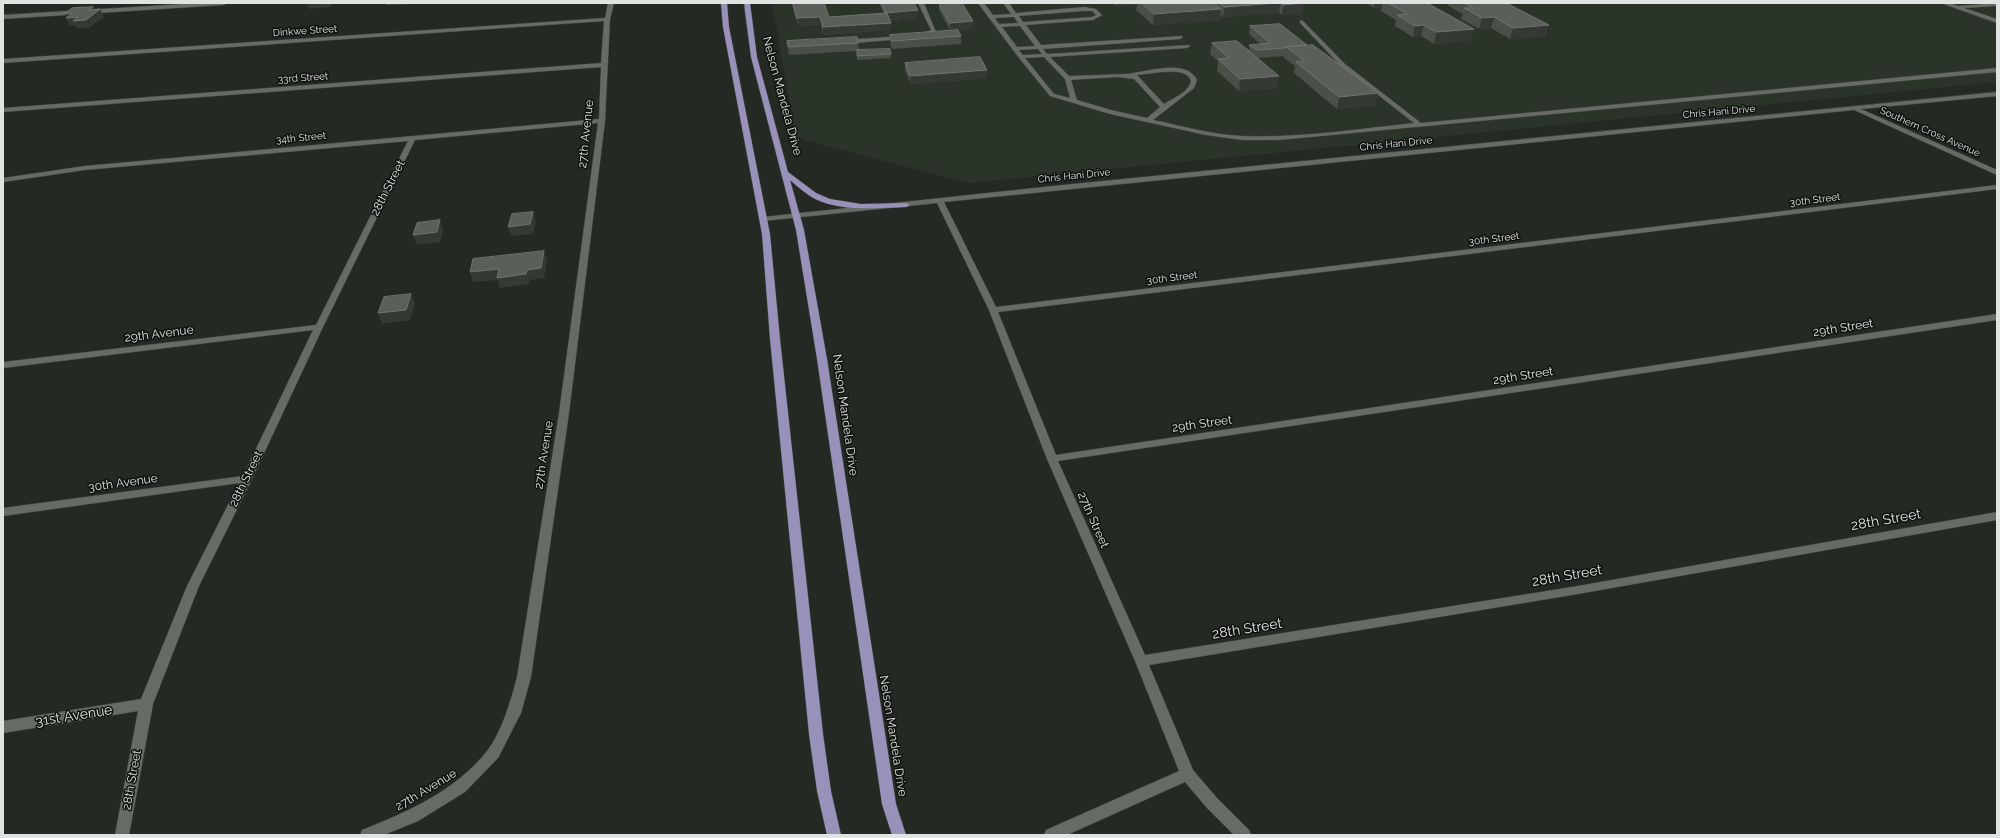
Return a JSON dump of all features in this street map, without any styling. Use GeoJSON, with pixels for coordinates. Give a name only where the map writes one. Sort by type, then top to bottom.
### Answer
{"type":"FeatureCollection","features":[{"type":"Feature","properties":{"kind":"main road"},"geometry":{"type":"LineString","coordinates":[[724,3],[726,28],[752,155],[763,219],[816,734],[824,791],[834,835]]}},
{"type":"Feature","properties":{"kind":"main road","name":"Nelson Mandela Drive"},"geometry":{"type":"LineString","coordinates":[[747,3],[754,57],[787,174],[797,216],[822,359],[889,804],[899,835]]}},
{"type":"Feature","properties":{"kind":"main road"},"geometry":{"type":"LineString","coordinates":[[787,174],[811,193],[827,201],[846,204],[906,205]]}},
{"type":"Feature","properties":{"kind":"street"},"geometry":{"type":"LineString","coordinates":[[3,17],[224,3]]}},
{"type":"Feature","properties":{"kind":"street","name":"27th Avenue"},"geometry":{"type":"LineString","coordinates":[[368,835],[413,816],[460,788],[493,754],[514,713],[524,676],[563,420],[602,121],[607,19],[611,3]]}},
{"type":"Feature","properties":{"kind":"street"},"geometry":{"type":"LineString","coordinates":[[916,36],[934,31],[921,3]]}},
{"type":"Feature","properties":{"kind":"street"},"geometry":{"type":"LineString","coordinates":[[981,3],[1047,90],[1056,97],[1148,121],[1206,133],[1258,138],[1420,125],[1997,70]]}},
{"type":"Feature","properties":{"kind":"street"},"geometry":{"type":"LineString","coordinates":[[1006,3],[1046,56],[1068,78],[1074,102]]}},
{"type":"Feature","properties":{"kind":"street"},"geometry":{"type":"LineString","coordinates":[[1944,3],[1997,21]]}},
{"type":"Feature","properties":{"kind":"street"},"geometry":{"type":"LineString","coordinates":[[1956,7],[1997,4]]}},
{"type":"Feature","properties":{"kind":"street"},"geometry":{"type":"LineString","coordinates":[[991,17],[1091,9],[1100,15],[1093,18],[998,26]]}},
{"type":"Feature","properties":{"kind":"street","name":"Dinkwe Street"},"geometry":{"type":"LineString","coordinates":[[3,61],[607,19]]}},
{"type":"Feature","properties":{"kind":"street"},"geometry":{"type":"LineString","coordinates":[[1302,22],[1343,65],[1420,125]]}},
{"type":"Feature","properties":{"kind":"street"},"geometry":{"type":"LineString","coordinates":[[839,42],[908,37]]}},
{"type":"Feature","properties":{"kind":"street"},"geometry":{"type":"LineString","coordinates":[[1015,49],[1180,37]]}},
{"type":"Feature","properties":{"kind":"street"},"geometry":{"type":"LineString","coordinates":[[1021,57],[1187,46]]}},
{"type":"Feature","properties":{"kind":"street","name":"33rd Street"},"geometry":{"type":"LineString","coordinates":[[3,110],[604,65]]}},
{"type":"Feature","properties":{"kind":"street"},"geometry":{"type":"LineString","coordinates":[[1068,78],[1129,75],[1169,70],[1183,71],[1191,75],[1194,79],[1194,83],[1191,88],[1164,106],[1148,121]]}},
{"type":"Feature","properties":{"kind":"street"},"geometry":{"type":"LineString","coordinates":[[1129,75],[1139,79],[1164,106]]}},
{"type":"Feature","properties":{"kind":"street","name":"Chris Hani Drive"},"geometry":{"type":"LineString","coordinates":[[763,219],[906,205],[1053,188],[1997,94]]}},
{"type":"Feature","properties":{"kind":"street","name":"Southern Cross Avenue"},"geometry":{"type":"LineString","coordinates":[[1855,109],[1997,173]]}},
{"type":"Feature","properties":{"kind":"street","name":"34th Street"},"geometry":{"type":"LineString","coordinates":[[3,180],[85,168],[602,121]]}},
{"type":"Feature","properties":{"kind":"street","name":"28th Street"},"geometry":{"type":"LineString","coordinates":[[122,835],[146,704],[193,586],[247,479],[319,327],[413,138]]}},
{"type":"Feature","properties":{"kind":"street","name":"30th Street"},"geometry":{"type":"LineString","coordinates":[[993,310],[1997,187]]}},
{"type":"Feature","properties":{"kind":"street","name":"27th Street"},"geometry":{"type":"LineString","coordinates":[[940,201],[993,310],[1052,459],[1141,661],[1187,774],[1212,803],[1244,835]]}},
{"type":"Feature","properties":{"kind":"street","name":"29th Street"},"geometry":{"type":"LineString","coordinates":[[1052,459],[1997,317]]}},
{"type":"Feature","properties":{"kind":"street","name":"29th Avenue"},"geometry":{"type":"LineString","coordinates":[[3,365],[319,327]]}},
{"type":"Feature","properties":{"kind":"street","name":"30th Avenue"},"geometry":{"type":"LineString","coordinates":[[3,512],[247,479]]}},
{"type":"Feature","properties":{"kind":"street","name":"28th Street"},"geometry":{"type":"LineString","coordinates":[[1141,661],[1572,591],[1997,516]]}},
{"type":"Feature","properties":{"kind":"street","name":"31st Avenue"},"geometry":{"type":"LineString","coordinates":[[3,728],[146,704]]}},
{"type":"Feature","properties":{"kind":"street"},"geometry":{"type":"LineString","coordinates":[[1051,835],[1187,774]]}},
{"type":"Feature","properties":{"kind":"shaded area"},"geometry":{"type":"Polygon","coordinates":[[[772,3],[1997,3],[1997,82],[968,183],[796,138],[772,3]]]}},
{"type":"Feature","properties":{"kind":"building"},"geometry":{"type":"Polygon","coordinates":[[[793,3],[824,3],[829,17],[887,13],[891,23],[823,27],[820,17],[797,18],[793,3]]]}},
{"type":"Feature","properties":{"kind":"building"},"geometry":{"type":"Polygon","coordinates":[[[882,3],[914,3],[918,10],[886,13],[882,3]]]}},
{"type":"Feature","properties":{"kind":"building"},"geometry":{"type":"Polygon","coordinates":[[[939,3],[962,3],[973,21],[950,23],[939,3]]]}},
{"type":"Feature","properties":{"kind":"building"},"geometry":{"type":"Polygon","coordinates":[[[1142,3],[1214,3],[1221,9],[1154,14],[1142,3]]]}},
{"type":"Feature","properties":{"kind":"building"},"geometry":{"type":"Polygon","coordinates":[[[1220,3],[1278,3],[1225,7],[1220,3]]]}},
{"type":"Feature","properties":{"kind":"building"},"geometry":{"type":"Polygon","coordinates":[[[1281,3],[1304,3],[1283,5],[1281,3]]]}},
{"type":"Feature","properties":{"kind":"building"},"geometry":{"type":"Polygon","coordinates":[[[1388,3],[1427,3],[1474,29],[1436,32],[1424,25],[1415,26],[1397,15],[1407,14],[1388,3]]]}},
{"type":"Feature","properties":{"kind":"building"},"geometry":{"type":"Polygon","coordinates":[[[1465,3],[1506,3],[1549,25],[1513,28],[1494,17],[1482,18],[1464,8],[1473,8],[1465,3]]]}},
{"type":"Feature","properties":{"kind":"building"},"geometry":{"type":"Polygon","coordinates":[[[93,7],[89,10],[100,9],[86,20],[73,21],[78,17],[66,18],[72,13],[64,14],[72,8],[93,7]]]}},
{"type":"Feature","properties":{"kind":"building"},"geometry":{"type":"Polygon","coordinates":[[[1280,24],[1307,45],[1257,50],[1249,45],[1270,43],[1250,26],[1280,24]]]}},
{"type":"Feature","properties":{"kind":"building"},"geometry":{"type":"Polygon","coordinates":[[[958,30],[961,36],[892,41],[890,35],[958,30]]]}},
{"type":"Feature","properties":{"kind":"building"},"geometry":{"type":"Polygon","coordinates":[[[857,37],[858,43],[788,47],[787,41],[857,37]]]}},
{"type":"Feature","properties":{"kind":"building"},"geometry":{"type":"Polygon","coordinates":[[[1237,41],[1279,76],[1240,79],[1218,59],[1229,58],[1212,43],[1237,41]]]}},
{"type":"Feature","properties":{"kind":"building"},"geometry":{"type":"Polygon","coordinates":[[[1313,45],[1378,93],[1339,97],[1296,62],[1305,61],[1286,47],[1313,45]]]}},
{"type":"Feature","properties":{"kind":"building"},"geometry":{"type":"Polygon","coordinates":[[[890,49],[891,54],[857,56],[857,50],[890,49]]]}},
{"type":"Feature","properties":{"kind":"building"},"geometry":{"type":"Polygon","coordinates":[[[980,57],[987,70],[910,76],[905,63],[980,57]]]}},
{"type":"Feature","properties":{"kind":"building"},"geometry":{"type":"Polygon","coordinates":[[[533,212],[530,224],[508,227],[512,214],[533,212]]]}},
{"type":"Feature","properties":{"kind":"building"},"geometry":{"type":"Polygon","coordinates":[[[440,220],[437,232],[413,235],[417,223],[440,220]]]}},
{"type":"Feature","properties":{"kind":"building"},"geometry":{"type":"Polygon","coordinates":[[[544,251],[541,268],[527,270],[526,274],[497,278],[499,269],[470,272],[473,259],[544,251]]]}},
{"type":"Feature","properties":{"kind":"building"},"geometry":{"type":"Polygon","coordinates":[[[411,294],[406,310],[378,313],[384,297],[411,294]]]}}]}
